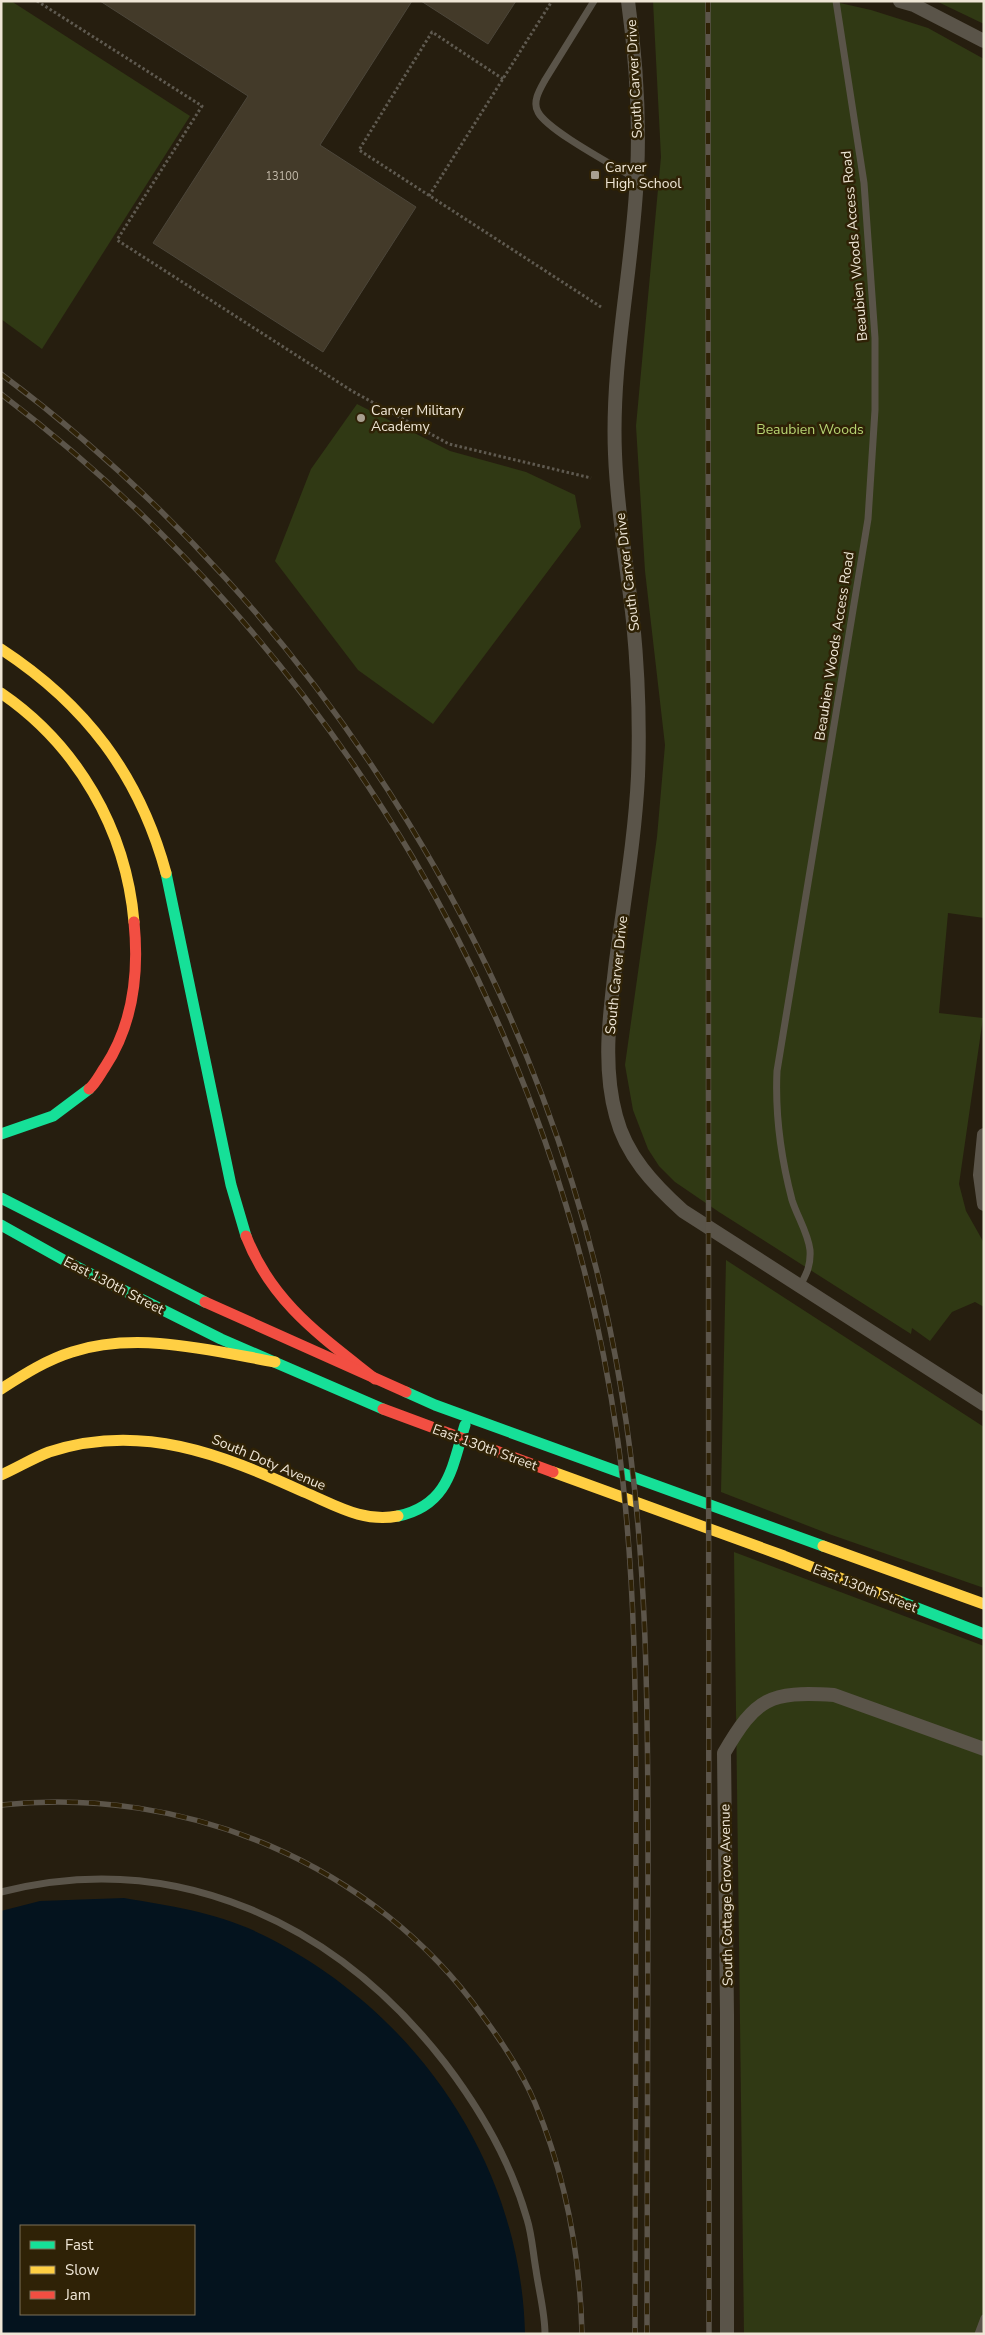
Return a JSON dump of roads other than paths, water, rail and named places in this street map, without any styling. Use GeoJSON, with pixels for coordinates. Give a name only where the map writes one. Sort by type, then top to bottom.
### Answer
{"type":"FeatureCollection","features":[{"type":"Feature","properties":{"kind":"main road"},"geometry":{"type":"LineString","coordinates":[[1,649],[24,662],[75,706],[97,731],[130,779],[153,831],[163,864],[241,1226],[269,1283],[286,1306],[375,1379]]}},
{"type":"Feature","properties":{"kind":"main road"},"geometry":{"type":"LineString","coordinates":[[1,693],[35,718],[61,745],[85,776],[102,805],[117,840],[128,873],[134,902],[138,963],[135,990],[122,1040],[113,1059],[99,1077],[82,1096],[63,1110],[42,1122],[1,1134]]}},
{"type":"Feature","properties":{"kind":"main road","name":"East 130th Street"},"geometry":{"type":"LineString","coordinates":[[1,1198],[163,1282],[434,1405],[468,1415],[984,1604]]}},
{"type":"Feature","properties":{"kind":"main road","name":"East 130th Street"},"geometry":{"type":"LineString","coordinates":[[1,1225],[157,1308],[384,1410],[784,1556],[984,1634]]}},
{"type":"Feature","properties":{"kind":"main road"},"geometry":{"type":"LineString","coordinates":[[1,1389],[38,1366],[81,1349],[103,1345],[130,1343],[195,1347],[275,1362]]}},
{"type":"Feature","properties":{"kind":"main road","name":"South Doty Avenue"},"geometry":{"type":"LineString","coordinates":[[1,1475],[32,1460],[71,1446],[103,1440],[166,1441],[221,1455],[351,1513],[367,1518],[384,1519],[402,1516],[419,1509],[441,1491],[448,1480],[468,1415]]}},
{"type":"Feature","properties":{"kind":"street","name":"South Carver Drive"},"geometry":{"type":"LineString","coordinates":[[628,1],[635,52],[638,104],[637,180],[619,351],[615,427],[616,463],[633,621],[639,726],[634,824],[608,1032],[609,1075],[616,1115],[624,1141],[640,1168],[660,1191],[682,1211],[800,1286]]}},
{"type":"Feature","properties":{"kind":"street"},"geometry":{"type":"LineString","coordinates":[[900,1],[914,5],[984,41]]}},
{"type":"Feature","properties":{"kind":"street"},"geometry":{"type":"LineString","coordinates":[[984,1135],[980,1175],[984,1204]]}},
{"type":"Feature","properties":{"kind":"street"},"geometry":{"type":"LineString","coordinates":[[800,1286],[984,1404]]}},
{"type":"Feature","properties":{"kind":"street","name":"South Cottage Grove Avenue"},"geometry":{"type":"LineString","coordinates":[[727,2334],[728,2014],[724,1754],[743,1722],[758,1706],[772,1698],[808,1693],[834,1695],[984,1750]]}},
{"type":"Feature","properties":{"kind":"lane"},"geometry":{"type":"LineString","coordinates":[[594,1],[545,80],[538,93],[536,105],[538,112],[549,126],[637,180]]}},
{"type":"Feature","properties":{"kind":"lane","name":"Beaubien Woods Access Road"},"geometry":{"type":"LineString","coordinates":[[800,1286],[810,1267],[810,1248],[792,1200],[782,1152],[776,1104],[777,1071],[868,519],[875,410],[876,338],[864,183],[836,1]]}},
{"type":"Feature","properties":{"kind":"lane"},"geometry":{"type":"LineString","coordinates":[[1,1892],[32,1884],[99,1879],[167,1884],[230,1900],[274,1919],[315,1941],[369,1984],[419,2030],[470,2097],[490,2131],[515,2185],[528,2220],[545,2334]]}},
{"type":"Feature","properties":{"kind":"lane"},"geometry":{"type":"LineString","coordinates":[[978,2334],[984,2318]]}},
{"type":"Feature","properties":{"kind":"water"},"geometry":{"type":"Polygon","coordinates":[[[124,1898],[195,1911],[247,1927],[263,1935],[318,1967],[368,2005],[412,2049],[450,2098],[480,2152],[504,2210],[519,2271],[525,2334],[1,2334],[1,1911],[40,1901],[124,1898]]]}},
{"type":"Feature","properties":{"kind":"railway"},"geometry":{"type":"LineString","coordinates":[[708,1],[709,2334]]}},
{"type":"Feature","properties":{"kind":"railway"},"geometry":{"type":"LineString","coordinates":[[1,374],[118,470],[225,578],[322,696],[408,822],[482,956],[542,1096],[589,1241],[621,1389],[630,1447],[641,1563],[647,1738],[647,2334]]}},
{"type":"Feature","properties":{"kind":"railway"},"geometry":{"type":"LineString","coordinates":[[1,394],[120,494],[229,606],[327,727],[413,857],[485,995],[544,1139],[589,1288],[618,1442],[629,1546],[636,1756],[635,2334]]}},
{"type":"Feature","properties":{"kind":"railway"},"geometry":{"type":"LineString","coordinates":[[1,1805],[70,1802],[139,1808],[206,1823],[270,1846],[331,1877],[387,1916],[438,1962],[482,2015],[504,2047],[530,2091],[546,2131],[563,2188],[569,2216],[578,2275],[582,2334]]}},
{"type":"Feature","properties":{"kind":"place","name":"Carver High School"},"geometry":{"type":"Point","coordinates":[595,175]}},
{"type":"Feature","properties":{"kind":"place","name":"Carver Military Academy"},"geometry":{"type":"Point","coordinates":[361,418]}},
{"type":"Feature","properties":{"kind":"park label","name":"Beaubien Woods"},"geometry":{"type":"Point","coordinates":[810,429]}}]}
